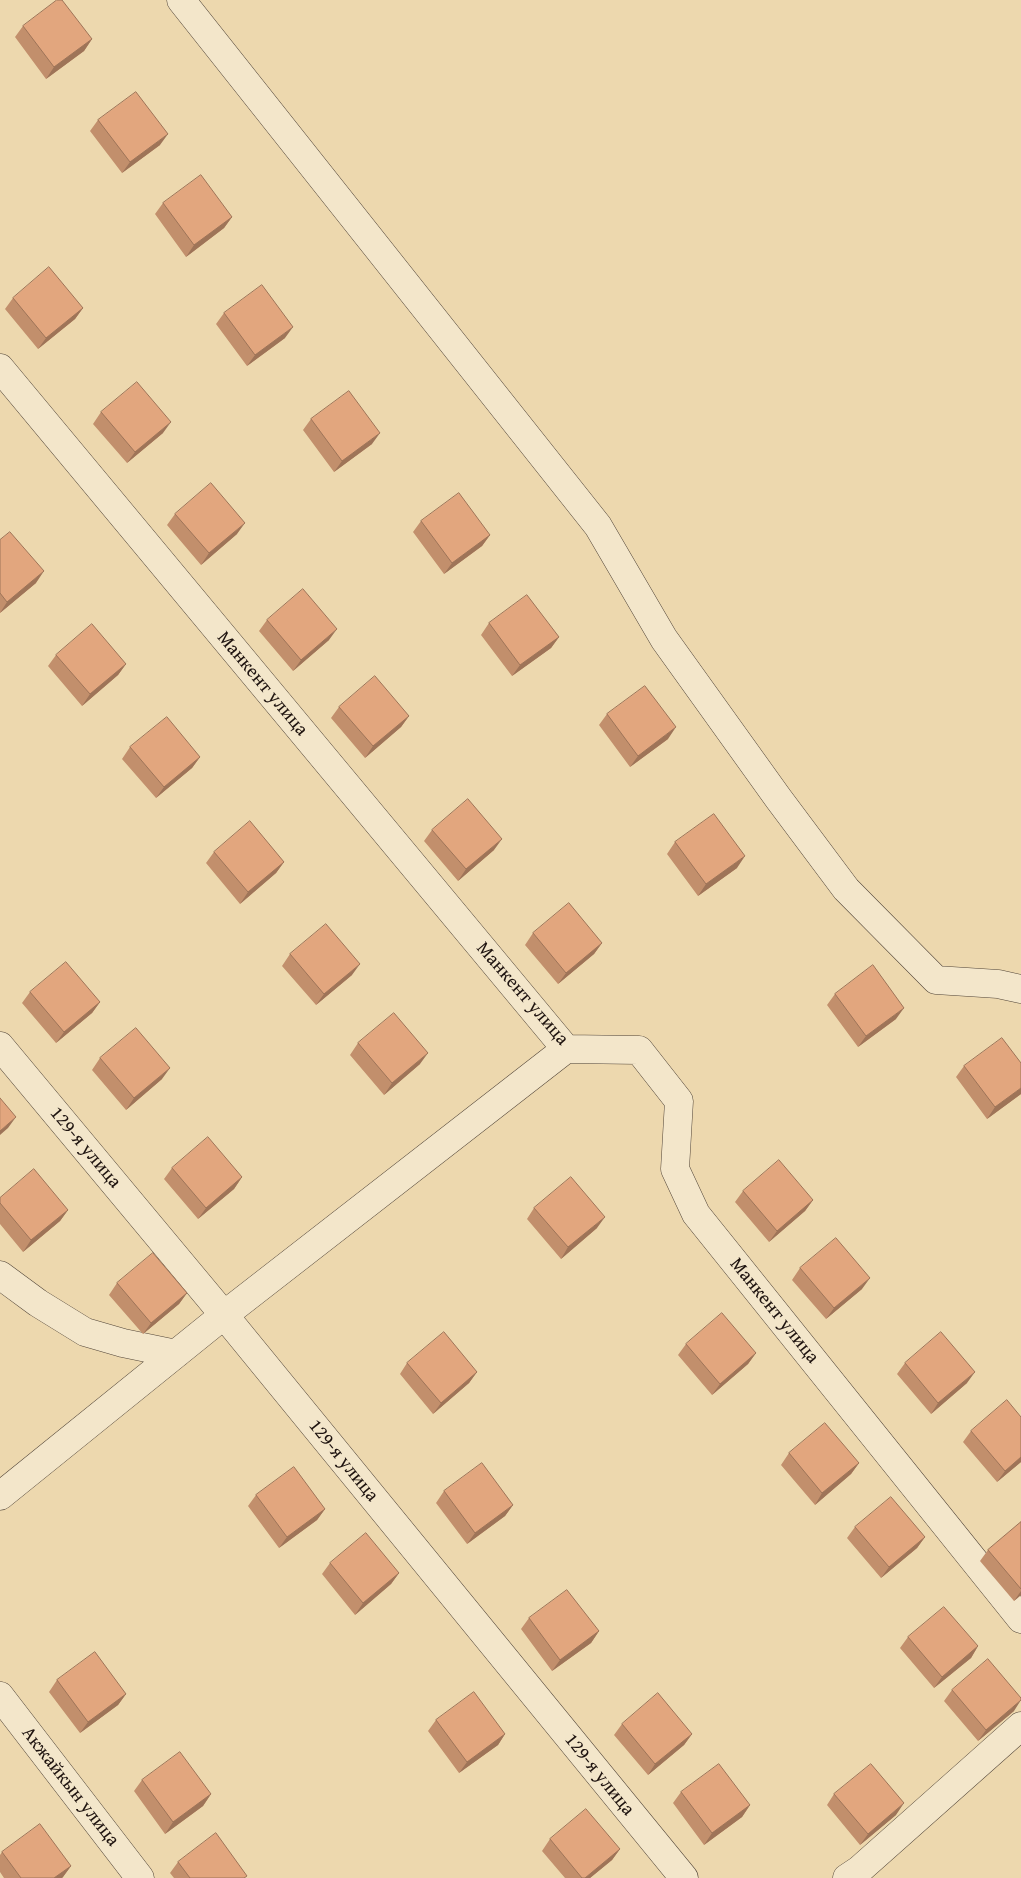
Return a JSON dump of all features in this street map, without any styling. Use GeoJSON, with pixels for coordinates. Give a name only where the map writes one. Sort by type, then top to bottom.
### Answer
{"type":"FeatureCollection","features":[{"type":"Feature","properties":{"kind":"street"},"geometry":{"type":"LineString","coordinates":[[182,0],[598,526],[664,639],[846,889],[936,980],[998,984],[1021,989]]}},
{"type":"Feature","properties":{"kind":"street","name":"Манкент улица"},"geometry":{"type":"LineString","coordinates":[[0,368],[566,1049],[639,1050],[679,1101],[676,1169],[696,1214],[1021,1619]]}},
{"type":"Feature","properties":{"kind":"street","name":"129-я улица"},"geometry":{"type":"LineString","coordinates":[[0,1046],[224,1315],[684,1878]]}},
{"type":"Feature","properties":{"kind":"street"},"geometry":{"type":"LineString","coordinates":[[0,1496],[224,1315],[566,1049]]}},
{"type":"Feature","properties":{"kind":"street"},"geometry":{"type":"LineString","coordinates":[[0,1275],[38,1303],[85,1332],[123,1343],[176,1354]]}},
{"type":"Feature","properties":{"kind":"street","name":"Акжайкын улица"},"geometry":{"type":"LineString","coordinates":[[0,1696],[140,1878]]}},
{"type":"Feature","properties":{"kind":"street"},"geometry":{"type":"LineString","coordinates":[[847,1878],[860,1870],[1021,1726]]}},
{"type":"Feature","properties":{"kind":"building"},"geometry":{"type":"Polygon","coordinates":[[[57,0],[62,0],[92,39],[54,67],[23,26],[57,0]]]}},
{"type":"Feature","properties":{"kind":"building"},"geometry":{"type":"Polygon","coordinates":[[[136,92],[168,134],[130,162],[98,120],[136,92]]]}},
{"type":"Feature","properties":{"kind":"building"},"geometry":{"type":"Polygon","coordinates":[[[201,175],[232,217],[194,245],[163,203],[201,175]]]}},
{"type":"Feature","properties":{"kind":"building"},"geometry":{"type":"Polygon","coordinates":[[[49,267],[83,308],[46,338],[13,298],[49,267]]]}},
{"type":"Feature","properties":{"kind":"building"},"geometry":{"type":"Polygon","coordinates":[[[262,285],[293,327],[255,355],[224,313],[262,285]]]}},
{"type":"Feature","properties":{"kind":"building"},"geometry":{"type":"Polygon","coordinates":[[[137,382],[171,422],[135,452],[101,412],[137,382]]]}},
{"type":"Feature","properties":{"kind":"building"},"geometry":{"type":"Polygon","coordinates":[[[349,391],[380,433],[342,461],[311,419],[349,391]]]}},
{"type":"Feature","properties":{"kind":"building"},"geometry":{"type":"Polygon","coordinates":[[[211,483],[245,523],[209,553],[175,514],[211,483]]]}},
{"type":"Feature","properties":{"kind":"building"},"geometry":{"type":"Polygon","coordinates":[[[459,493],[490,535],[452,563],[421,521],[459,493]]]}},
{"type":"Feature","properties":{"kind":"building"},"geometry":{"type":"Polygon","coordinates":[[[10,532],[44,571],[7,602],[0,593],[0,540],[10,532]]]}},
{"type":"Feature","properties":{"kind":"building"},"geometry":{"type":"Polygon","coordinates":[[[303,589],[337,629],[301,660],[267,620],[303,589]]]}},
{"type":"Feature","properties":{"kind":"building"},"geometry":{"type":"Polygon","coordinates":[[[527,595],[559,637],[520,665],[489,623],[527,595]]]}},
{"type":"Feature","properties":{"kind":"building"},"geometry":{"type":"Polygon","coordinates":[[[92,624],[126,664],[90,694],[56,655],[92,624]]]}},
{"type":"Feature","properties":{"kind":"building"},"geometry":{"type":"Polygon","coordinates":[[[375,676],[409,716],[373,746],[339,707],[375,676]]]}},
{"type":"Feature","properties":{"kind":"building"},"geometry":{"type":"Polygon","coordinates":[[[645,686],[676,727],[638,756],[607,714],[645,686]]]}},
{"type":"Feature","properties":{"kind":"building"},"geometry":{"type":"Polygon","coordinates":[[[167,717],[200,757],[164,787],[130,747],[167,717]]]}},
{"type":"Feature","properties":{"kind":"building"},"geometry":{"type":"Polygon","coordinates":[[[468,799],[502,839],[466,869],[432,830],[468,799]]]}},
{"type":"Feature","properties":{"kind":"building"},"geometry":{"type":"Polygon","coordinates":[[[714,814],[745,856],[706,884],[675,842],[714,814]]]}},
{"type":"Feature","properties":{"kind":"building"},"geometry":{"type":"Polygon","coordinates":[[[250,821],[284,862],[248,892],[214,852],[250,821]]]}},
{"type":"Feature","properties":{"kind":"building"},"geometry":{"type":"Polygon","coordinates":[[[569,903],[602,943],[566,973],[533,933],[569,903]]]}},
{"type":"Feature","properties":{"kind":"building"},"geometry":{"type":"Polygon","coordinates":[[[326,924],[360,964],[324,994],[290,954],[326,924]]]}},
{"type":"Feature","properties":{"kind":"building"},"geometry":{"type":"Polygon","coordinates":[[[66,962],[100,1002],[64,1032],[30,992],[66,962]]]}},
{"type":"Feature","properties":{"kind":"building"},"geometry":{"type":"Polygon","coordinates":[[[873,965],[904,1008],[866,1036],[835,994],[873,965]]]}},
{"type":"Feature","properties":{"kind":"building"},"geometry":{"type":"Polygon","coordinates":[[[394,1013],[428,1053],[392,1083],[358,1043],[394,1013]]]}},
{"type":"Feature","properties":{"kind":"building"},"geometry":{"type":"Polygon","coordinates":[[[136,1028],[170,1068],[134,1098],[100,1058],[136,1028]]]}},
{"type":"Feature","properties":{"kind":"building"},"geometry":{"type":"Polygon","coordinates":[[[1002,1038],[1021,1063],[1021,1088],[995,1107],[964,1066],[1002,1038]]]}},
{"type":"Feature","properties":{"kind":"building"},"geometry":{"type":"Polygon","coordinates":[[[0,1098],[16,1117],[0,1131],[0,1098]]]}},
{"type":"Feature","properties":{"kind":"building"},"geometry":{"type":"Polygon","coordinates":[[[208,1137],[242,1177],[206,1208],[172,1168],[208,1137]]]}},
{"type":"Feature","properties":{"kind":"building"},"geometry":{"type":"Polygon","coordinates":[[[779,1160],[813,1200],[777,1231],[743,1191],[779,1160]]]}},
{"type":"Feature","properties":{"kind":"building"},"geometry":{"type":"Polygon","coordinates":[[[34,1169],[68,1210],[31,1240],[0,1203],[0,1198],[34,1169]]]}},
{"type":"Feature","properties":{"kind":"building"},"geometry":{"type":"Polygon","coordinates":[[[571,1177],[605,1217],[568,1247],[534,1208],[571,1177]]]}},
{"type":"Feature","properties":{"kind":"building"},"geometry":{"type":"Polygon","coordinates":[[[836,1238],[870,1278],[834,1308],[800,1268],[836,1238]]]}},
{"type":"Feature","properties":{"kind":"building"},"geometry":{"type":"Polygon","coordinates":[[[153,1253],[187,1293],[151,1323],[117,1283],[153,1253]]]}},
{"type":"Feature","properties":{"kind":"building"},"geometry":{"type":"Polygon","coordinates":[[[722,1313],[756,1353],[720,1384],[686,1344],[722,1313]]]}},
{"type":"Feature","properties":{"kind":"building"},"geometry":{"type":"Polygon","coordinates":[[[444,1332],[477,1372],[441,1403],[407,1363],[444,1332]]]}},
{"type":"Feature","properties":{"kind":"building"},"geometry":{"type":"Polygon","coordinates":[[[941,1332],[975,1372],[938,1403],[905,1363],[941,1332]]]}},
{"type":"Feature","properties":{"kind":"building"},"geometry":{"type":"Polygon","coordinates":[[[1007,1400],[1021,1417],[1021,1457],[1005,1471],[971,1431],[1007,1400]]]}},
{"type":"Feature","properties":{"kind":"building"},"geometry":{"type":"Polygon","coordinates":[[[825,1423],[859,1463],[822,1493],[789,1453],[825,1423]]]}},
{"type":"Feature","properties":{"kind":"building"},"geometry":{"type":"Polygon","coordinates":[[[482,1463],[513,1505],[475,1533],[444,1491],[482,1463]]]}},
{"type":"Feature","properties":{"kind":"building"},"geometry":{"type":"Polygon","coordinates":[[[294,1467],[325,1509],[287,1537],[256,1495],[294,1467]]]}},
{"type":"Feature","properties":{"kind":"building"},"geometry":{"type":"Polygon","coordinates":[[[891,1497],[925,1537],[889,1567],[855,1527],[891,1497]]]}},
{"type":"Feature","properties":{"kind":"building"},"geometry":{"type":"Polygon","coordinates":[[[1021,1522],[1021,1589],[988,1550],[1021,1522]]]}},
{"type":"Feature","properties":{"kind":"building"},"geometry":{"type":"Polygon","coordinates":[[[366,1533],[399,1573],[363,1603],[330,1563],[366,1533]]]}},
{"type":"Feature","properties":{"kind":"building"},"geometry":{"type":"Polygon","coordinates":[[[567,1590],[599,1631],[560,1660],[529,1618],[567,1590]]]}},
{"type":"Feature","properties":{"kind":"building"},"geometry":{"type":"Polygon","coordinates":[[[944,1607],[978,1646],[942,1677],[908,1637],[944,1607]]]}},
{"type":"Feature","properties":{"kind":"building"},"geometry":{"type":"Polygon","coordinates":[[[95,1652],[126,1694],[88,1722],[57,1680],[95,1652]]]}},
{"type":"Feature","properties":{"kind":"building"},"geometry":{"type":"Polygon","coordinates":[[[988,1659],[1021,1700],[986,1730],[952,1690],[988,1659]]]}},
{"type":"Feature","properties":{"kind":"building"},"geometry":{"type":"Polygon","coordinates":[[[474,1692],[505,1734],[467,1762],[436,1720],[474,1692]]]}},
{"type":"Feature","properties":{"kind":"building"},"geometry":{"type":"Polygon","coordinates":[[[658,1693],[692,1734],[655,1764],[622,1724],[658,1693]]]}},
{"type":"Feature","properties":{"kind":"building"},"geometry":{"type":"Polygon","coordinates":[[[180,1752],[211,1794],[173,1822],[142,1780],[180,1752]]]}},
{"type":"Feature","properties":{"kind":"building"},"geometry":{"type":"Polygon","coordinates":[[[719,1764],[750,1805],[712,1833],[681,1792],[719,1764]]]}},
{"type":"Feature","properties":{"kind":"building"},"geometry":{"type":"Polygon","coordinates":[[[871,1764],[904,1803],[868,1834],[834,1794],[871,1764]]]}},
{"type":"Feature","properties":{"kind":"building"},"geometry":{"type":"Polygon","coordinates":[[[586,1809],[620,1849],[585,1878],[582,1878],[550,1839],[586,1809]]]}},
{"type":"Feature","properties":{"kind":"building"},"geometry":{"type":"Polygon","coordinates":[[[40,1824],[71,1866],[54,1878],[21,1878],[2,1852],[40,1824]]]}},
{"type":"Feature","properties":{"kind":"building"},"geometry":{"type":"Polygon","coordinates":[[[216,1833],[247,1876],[244,1878],[190,1878],[178,1862],[216,1833]]]}}]}
